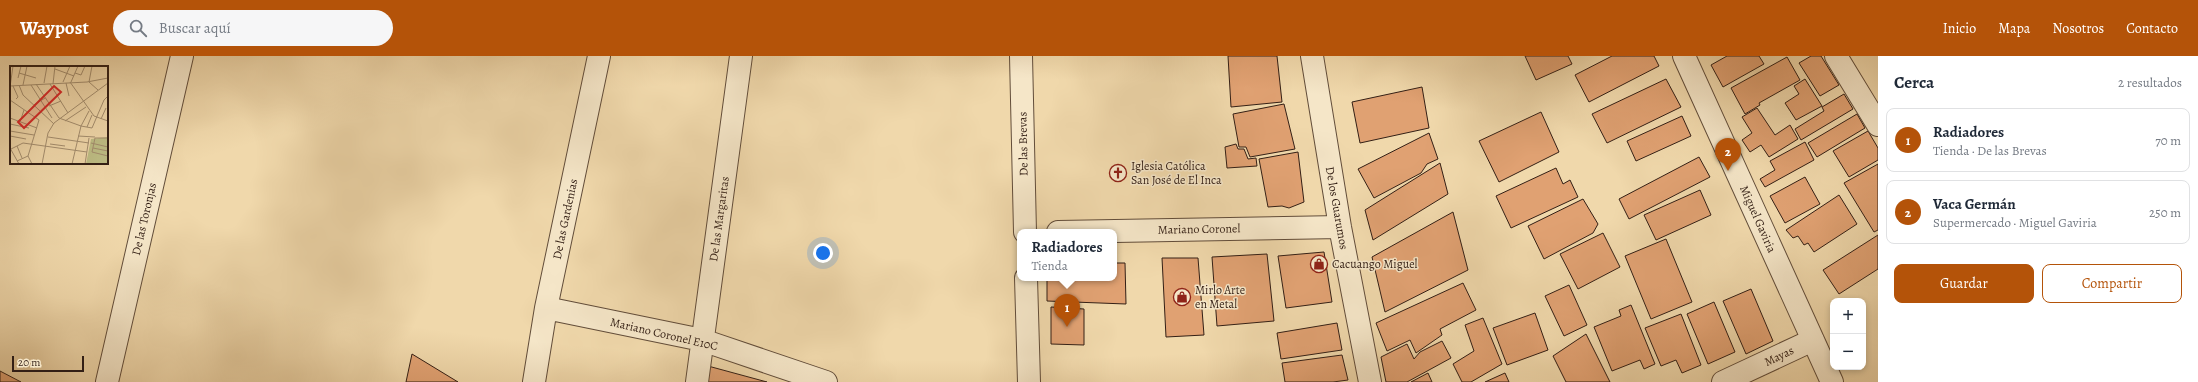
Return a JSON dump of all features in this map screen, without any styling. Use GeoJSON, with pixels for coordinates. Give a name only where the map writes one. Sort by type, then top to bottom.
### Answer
{"type":"FeatureCollection","features":[{"type":"Feature","properties":{"kind":"street","name":"De las Toronjas"},"geometry":{"type":"LineString","coordinates":[[106,382],[182,56]]}},
{"type":"Feature","properties":{"kind":"street","name":"De las Gardenias"},"geometry":{"type":"LineString","coordinates":[[534,382],[546,308],[599,56]]}},
{"type":"Feature","properties":{"kind":"street","name":"De las Margaritas"},"geometry":{"type":"LineString","coordinates":[[696,382],[741,56]]}},
{"type":"Feature","properties":{"kind":"street","name":"De las Brevas"},"geometry":{"type":"LineString","coordinates":[[1021,56],[1025,229]]}},
{"type":"Feature","properties":{"kind":"street","name":"De los Guarumos"},"geometry":{"type":"LineString","coordinates":[[1312,56],[1340,227],[1370,382]]}},
{"type":"Feature","properties":{"kind":"street","name":"Miguel Gaviria"},"geometry":{"type":"LineString","coordinates":[[1684,56],[1832,382]]}},
{"type":"Feature","properties":{"kind":"street"},"geometry":{"type":"LineString","coordinates":[[1836,56],[1878,124]]}},
{"type":"Feature","properties":{"kind":"street","name":"Mariano Coronel"},"geometry":{"type":"LineString","coordinates":[[1117,231],[1340,227]]}},
{"type":"Feature","properties":{"kind":"street"},"geometry":{"type":"LineString","coordinates":[[1026,281],[1029,382]]}},
{"type":"Feature","properties":{"kind":"street","name":"Mariano Coronel E10C"},"geometry":{"type":"LineString","coordinates":[[546,308],[702,340],[826,382]]}},
{"type":"Feature","properties":{"kind":"street","name":"Mayas"},"geometry":{"type":"LineString","coordinates":[[1723,382],[1813,340]]}},
{"type":"Feature","properties":{"kind":"building"},"geometry":{"type":"Polygon","coordinates":[[[1228,56],[1277,56],[1282,102],[1231,107],[1228,56]]]}},
{"type":"Feature","properties":{"kind":"building"},"geometry":{"type":"Polygon","coordinates":[[[1525,56],[1568,56],[1572,64],[1536,80],[1525,56]]]}},
{"type":"Feature","properties":{"kind":"building"},"geometry":{"type":"Polygon","coordinates":[[[1612,56],[1654,56],[1659,66],[1589,102],[1575,75],[1612,56]]]}},
{"type":"Feature","properties":{"kind":"building"},"geometry":{"type":"Polygon","coordinates":[[[1727,56],[1759,56],[1764,64],[1723,87],[1711,65],[1727,56]]]}},
{"type":"Feature","properties":{"kind":"building"},"geometry":{"type":"Polygon","coordinates":[[[1811,56],[1821,56],[1839,85],[1820,96],[1799,63],[1811,56]]]}},
{"type":"Feature","properties":{"kind":"building"},"geometry":{"type":"Polygon","coordinates":[[[1787,57],[1800,80],[1759,103],[1760,105],[1745,114],[1731,88],[1787,57]]]}},
{"type":"Feature","properties":{"kind":"building"},"geometry":{"type":"Polygon","coordinates":[[[1666,79],[1681,107],[1607,143],[1592,114],[1666,79]]]}},
{"type":"Feature","properties":{"kind":"building"},"geometry":{"type":"Polygon","coordinates":[[[1805,79],[1822,106],[1796,120],[1785,103],[1799,94],[1794,86],[1805,79]]]}},
{"type":"Feature","properties":{"kind":"building"},"geometry":{"type":"Polygon","coordinates":[[[1422,87],[1429,128],[1360,143],[1352,102],[1422,87]]]}},
{"type":"Feature","properties":{"kind":"building"},"geometry":{"type":"Polygon","coordinates":[[[1844,94],[1853,109],[1801,140],[1795,129],[1824,111],[1822,107],[1844,94]]]}},
{"type":"Feature","properties":{"kind":"building"},"geometry":{"type":"Polygon","coordinates":[[[1284,104],[1295,149],[1250,157],[1246,147],[1239,147],[1233,114],[1284,104]]]}},
{"type":"Feature","properties":{"kind":"building"},"geometry":{"type":"Polygon","coordinates":[[[1757,108],[1775,135],[1790,125],[1798,139],[1769,157],[1761,145],[1750,152],[1742,140],[1752,133],[1742,117],[1757,108]]]}},
{"type":"Feature","properties":{"kind":"building"},"geometry":{"type":"Polygon","coordinates":[[[1541,112],[1559,152],[1499,182],[1479,141],[1541,112]]]}},
{"type":"Feature","properties":{"kind":"building"},"geometry":{"type":"Polygon","coordinates":[[[1857,114],[1865,128],[1817,157],[1808,143],[1857,114]]]}},
{"type":"Feature","properties":{"kind":"building"},"geometry":{"type":"Polygon","coordinates":[[[1682,116],[1691,136],[1636,161],[1627,141],[1682,116]]]}},
{"type":"Feature","properties":{"kind":"building"},"geometry":{"type":"Polygon","coordinates":[[[1868,131],[1878,148],[1878,160],[1849,177],[1833,151],[1868,131]]]}},
{"type":"Feature","properties":{"kind":"building"},"geometry":{"type":"Polygon","coordinates":[[[1429,133],[1438,159],[1427,164],[1421,173],[1374,198],[1358,169],[1429,133]]]}},
{"type":"Feature","properties":{"kind":"building"},"geometry":{"type":"Polygon","coordinates":[[[1805,142],[1814,160],[1765,187],[1760,179],[1775,170],[1770,161],[1805,142]]]}},
{"type":"Feature","properties":{"kind":"building"},"geometry":{"type":"Polygon","coordinates":[[[1236,144],[1238,149],[1244,149],[1248,159],[1256,158],[1257,166],[1227,168],[1225,147],[1236,144]]]}},
{"type":"Feature","properties":{"kind":"building"},"geometry":{"type":"Polygon","coordinates":[[[1298,152],[1304,202],[1289,208],[1282,206],[1268,207],[1259,159],[1298,152]]]}},
{"type":"Feature","properties":{"kind":"building"},"geometry":{"type":"Polygon","coordinates":[[[1699,157],[1710,177],[1629,219],[1619,199],[1699,157]]]}},
{"type":"Feature","properties":{"kind":"building"},"geometry":{"type":"Polygon","coordinates":[[[1440,163],[1448,194],[1373,240],[1365,210],[1440,163]]]}},
{"type":"Feature","properties":{"kind":"building"},"geometry":{"type":"Polygon","coordinates":[[[1878,164],[1878,230],[1874,232],[1844,183],[1878,164]]]}},
{"type":"Feature","properties":{"kind":"building"},"geometry":{"type":"Polygon","coordinates":[[[1556,168],[1563,184],[1570,180],[1578,197],[1511,228],[1496,196],[1556,168]]]}},
{"type":"Feature","properties":{"kind":"building"},"geometry":{"type":"Polygon","coordinates":[[[1805,177],[1820,204],[1785,223],[1770,196],[1805,177]]]}},
{"type":"Feature","properties":{"kind":"building"},"geometry":{"type":"Polygon","coordinates":[[[1700,190],[1711,215],[1656,240],[1644,215],[1700,190]]]}},
{"type":"Feature","properties":{"kind":"building"},"geometry":{"type":"Polygon","coordinates":[[[1839,195],[1857,224],[1814,252],[1808,243],[1804,245],[1798,236],[1793,238],[1786,230],[1839,195]]]}},
{"type":"Feature","properties":{"kind":"building"},"geometry":{"type":"Polygon","coordinates":[[[1583,199],[1598,224],[1593,233],[1544,259],[1528,226],[1583,199]]]}},
{"type":"Feature","properties":{"kind":"building"},"geometry":{"type":"Polygon","coordinates":[[[1453,212],[1468,270],[1385,312],[1372,257],[1453,212]]]}},
{"type":"Feature","properties":{"kind":"building"},"geometry":{"type":"Polygon","coordinates":[[[1603,233],[1620,267],[1578,289],[1560,254],[1603,233]]]}},
{"type":"Feature","properties":{"kind":"building"},"geometry":{"type":"Polygon","coordinates":[[[1878,235],[1878,269],[1839,294],[1823,270],[1878,235]]]}},
{"type":"Feature","properties":{"kind":"building"},"geometry":{"type":"Polygon","coordinates":[[[1666,239],[1692,302],[1651,319],[1625,256],[1666,239]]]}},
{"type":"Feature","properties":{"kind":"building"},"geometry":{"type":"Polygon","coordinates":[[[1324,252],[1332,302],[1286,308],[1278,256],[1324,252]]]}},
{"type":"Feature","properties":{"kind":"building"},"geometry":{"type":"Polygon","coordinates":[[[1267,254],[1274,321],[1217,326],[1212,257],[1267,254]]]}},
{"type":"Feature","properties":{"kind":"building","name":"Mirlo Arte en Metal"},"geometry":{"type":"Polygon","coordinates":[[[1162,258],[1198,258],[1204,335],[1166,337],[1162,258]]]}},
{"type":"Feature","properties":{"kind":"building"},"geometry":{"type":"Polygon","coordinates":[[[1117,263],[1125,263],[1126,304],[1047,301],[1047,281],[1117,281],[1117,263]]]}},
{"type":"Feature","properties":{"kind":"building"},"geometry":{"type":"Polygon","coordinates":[[[1463,283],[1476,310],[1440,329],[1442,335],[1416,353],[1410,340],[1387,351],[1376,323],[1463,283]]]}},
{"type":"Feature","properties":{"kind":"building"},"geometry":{"type":"Polygon","coordinates":[[[1569,285],[1587,325],[1564,336],[1545,296],[1569,285]]]}},
{"type":"Feature","properties":{"kind":"building"},"geometry":{"type":"Polygon","coordinates":[[[1751,289],[1773,341],[1746,354],[1723,301],[1751,289]]]}},
{"type":"Feature","properties":{"kind":"building"},"geometry":{"type":"Polygon","coordinates":[[[1714,302],[1735,352],[1708,364],[1687,314],[1714,302]]]}},
{"type":"Feature","properties":{"kind":"building"},"geometry":{"type":"Polygon","coordinates":[[[1631,305],[1655,364],[1644,369],[1640,360],[1612,371],[1594,327],[1621,316],[1619,310],[1631,305]]]}},
{"type":"Feature","properties":{"kind":"building"},"geometry":{"type":"Polygon","coordinates":[[[1051,307],[1084,309],[1084,345],[1051,344],[1051,307]]]}},
{"type":"Feature","properties":{"kind":"building"},"geometry":{"type":"Polygon","coordinates":[[[1535,313],[1548,350],[1507,365],[1493,328],[1535,313]]]}},
{"type":"Feature","properties":{"kind":"building"},"geometry":{"type":"Polygon","coordinates":[[[1681,314],[1701,365],[1682,373],[1676,360],[1661,366],[1645,328],[1681,314]]]}},
{"type":"Feature","properties":{"kind":"building"},"geometry":{"type":"Polygon","coordinates":[[[1483,318],[1502,364],[1471,382],[1462,382],[1453,364],[1474,351],[1465,325],[1483,318]]]}},
{"type":"Feature","properties":{"kind":"building"},"geometry":{"type":"Polygon","coordinates":[[[1337,323],[1342,350],[1281,359],[1277,333],[1337,323]]]}},
{"type":"Feature","properties":{"kind":"building"},"geometry":{"type":"Polygon","coordinates":[[[1586,334],[1610,382],[1566,382],[1553,356],[1586,334]]]}},
{"type":"Feature","properties":{"kind":"building"},"geometry":{"type":"Polygon","coordinates":[[[1442,341],[1451,358],[1407,382],[1386,382],[1381,357],[1407,344],[1414,359],[1420,352],[1442,341]]]}},
{"type":"Feature","properties":{"kind":"building"},"geometry":{"type":"Polygon","coordinates":[[[412,354],[458,382],[406,382],[412,354]]]}},
{"type":"Feature","properties":{"kind":"building"},"geometry":{"type":"Polygon","coordinates":[[[1342,355],[1348,380],[1333,382],[1285,382],[1282,363],[1342,355]]]}},
{"type":"Feature","properties":{"kind":"building"},"geometry":{"type":"Polygon","coordinates":[[[708,366],[767,382],[707,382],[708,366]]]}},
{"type":"Feature","properties":{"kind":"building"},"geometry":{"type":"Polygon","coordinates":[[[0,371],[21,382],[0,382],[0,371]]]}},
{"type":"Feature","properties":{"kind":"building"},"geometry":{"type":"Polygon","coordinates":[[[1428,373],[1432,382],[1411,382],[1428,373]]]}},
{"type":"Feature","properties":{"kind":"building"},"geometry":{"type":"Polygon","coordinates":[[[1505,373],[1509,382],[1485,382],[1505,373]]]}},
{"type":"Feature","properties":{"kind":"place","name":"Vaca Germán"},"geometry":{"type":"Point","coordinates":[1728,171]}},
{"type":"Feature","properties":{"kind":"place","name":"Iglesia Católica San José de El Inca"},"geometry":{"type":"Point","coordinates":[1118,173]}},
{"type":"Feature","properties":{"kind":"place","name":"Cacuango Miguel"},"geometry":{"type":"Point","coordinates":[1319,264]}},
{"type":"Feature","properties":{"kind":"place","name":"Mirlo Arte en Metal"},"geometry":{"type":"Point","coordinates":[1182,297]}},
{"type":"Feature","properties":{"kind":"place","name":"Radiadores"},"geometry":{"type":"Point","coordinates":[1067,327]}}]}
